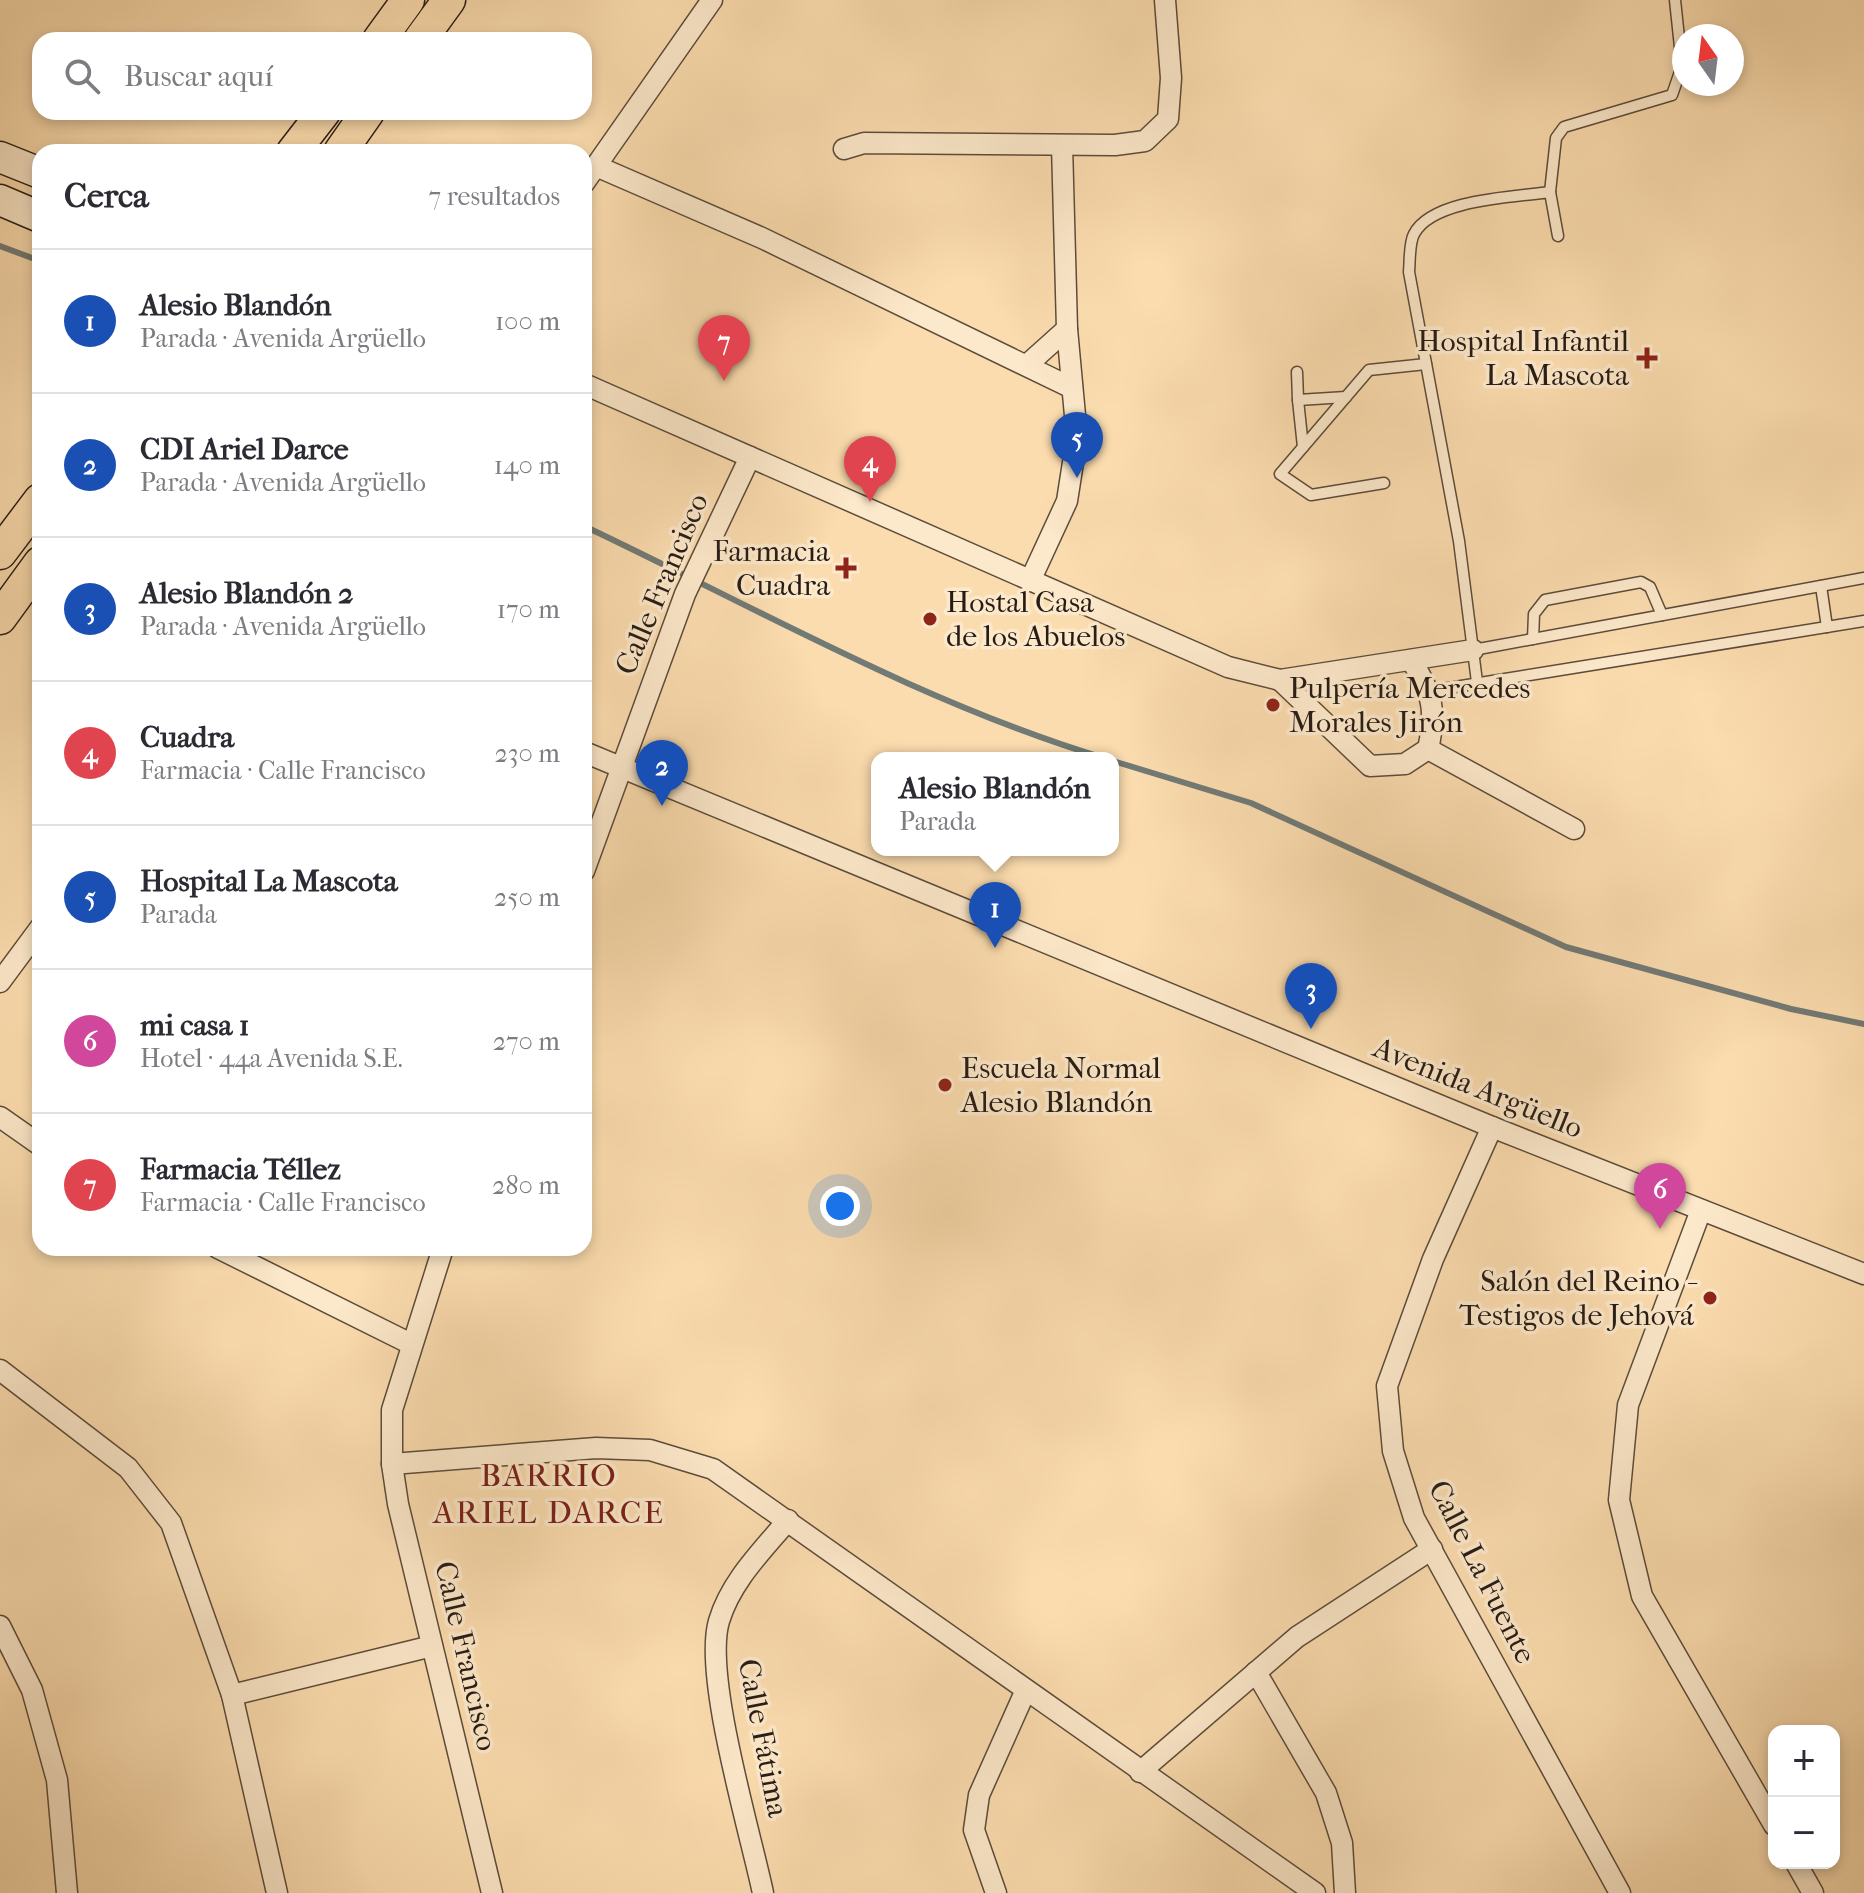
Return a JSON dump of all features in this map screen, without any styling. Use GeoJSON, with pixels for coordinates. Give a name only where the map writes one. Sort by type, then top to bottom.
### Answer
{"type":"FeatureCollection","features":[{"type":"Feature","properties":{"kind":"main road"},"geometry":{"type":"LineString","coordinates":[[385,32],[408,0]]}},
{"type":"Feature","properties":{"kind":"main road"},"geometry":{"type":"LineString","coordinates":[[426,32],[449,0]]}},
{"type":"Feature","properties":{"kind":"main road"},"geometry":{"type":"LineString","coordinates":[[299,144],[318,120]]}},
{"type":"Feature","properties":{"kind":"main road"},"geometry":{"type":"LineString","coordinates":[[346,144],[362,120]]}},
{"type":"Feature","properties":{"kind":"main road"},"geometry":{"type":"LineString","coordinates":[[0,157],[32,170]]}},
{"type":"Feature","properties":{"kind":"main road"},"geometry":{"type":"LineString","coordinates":[[0,200],[32,214]]}},
{"type":"Feature","properties":{"kind":"main road"},"geometry":{"type":"LineString","coordinates":[[0,553],[32,511]]}},
{"type":"Feature","properties":{"kind":"main road"},"geometry":{"type":"LineString","coordinates":[[0,618],[32,574]]}},
{"type":"Feature","properties":{"kind":"street"},"geometry":{"type":"LineString","coordinates":[[592,172],[712,0]]}},
{"type":"Feature","properties":{"kind":"street"},"geometry":{"type":"LineString","coordinates":[[844,149],[864,143],[1062,145],[1145,141],[1168,119],[1171,78],[1165,0]]}},
{"type":"Feature","properties":{"kind":"street"},"geometry":{"type":"LineString","coordinates":[[1030,581],[1067,501],[1077,437],[1067,329],[1062,145]]}},
{"type":"Feature","properties":{"kind":"street"},"geometry":{"type":"LineString","coordinates":[[592,176],[762,238],[1028,364],[1072,388]]}},
{"type":"Feature","properties":{"kind":"street"},"geometry":{"type":"LineString","coordinates":[[1028,364],[1067,329]]}},
{"type":"Feature","properties":{"kind":"street"},"geometry":{"type":"LineString","coordinates":[[592,388],[1228,667],[1280,680],[1473,650]]}},
{"type":"Feature","properties":{"kind":"street","name":"Calle Francisco"},"geometry":{"type":"LineString","coordinates":[[592,848],[685,594],[750,457]]}},
{"type":"Feature","properties":{"kind":"street"},"geometry":{"type":"LineString","coordinates":[[1280,680],[1370,766],[1405,764],[1428,749],[1434,726],[1430,691],[1411,660]]}},
{"type":"Feature","properties":{"kind":"street"},"geometry":{"type":"LineString","coordinates":[[1428,749],[1574,829]]}},
{"type":"Feature","properties":{"kind":"street","name":"Avenida Argüello"},"geometry":{"type":"LineString","coordinates":[[592,756],[1492,1127],[1864,1274]]}},
{"type":"Feature","properties":{"kind":"street"},"geometry":{"type":"LineString","coordinates":[[0,982],[32,939]]}},
{"type":"Feature","properties":{"kind":"street"},"geometry":{"type":"LineString","coordinates":[[0,1117],[32,1139]]}},
{"type":"Feature","properties":{"kind":"street","name":"Calle La Fuente"},"geometry":{"type":"LineString","coordinates":[[1492,1127],[1433,1259],[1387,1386],[1393,1451],[1414,1518],[1620,1893]]}},
{"type":"Feature","properties":{"kind":"street"},"geometry":{"type":"LineString","coordinates":[[1701,1210],[1628,1405],[1619,1500],[1642,1596],[1768,1815]]}},
{"type":"Feature","properties":{"kind":"street"},"geometry":{"type":"LineString","coordinates":[[234,1256],[411,1344]]}},
{"type":"Feature","properties":{"kind":"street","name":"Calle Francisco"},"geometry":{"type":"LineString","coordinates":[[440,1256],[392,1410],[392,1464],[492,1893]]}},
{"type":"Feature","properties":{"kind":"street"},"geometry":{"type":"LineString","coordinates":[[0,1370],[128,1468],[171,1523],[232,1695],[277,1893]]}},
{"type":"Feature","properties":{"kind":"street"},"geometry":{"type":"LineString","coordinates":[[392,1464],[596,1448],[650,1450],[713,1469],[1025,1692],[1315,1893]]}},
{"type":"Feature","properties":{"kind":"street","name":"Calle Fátima"},"geometry":{"type":"LineString","coordinates":[[763,1893],[714,1667],[719,1621],[741,1574],[788,1520]]}},
{"type":"Feature","properties":{"kind":"street"},"geometry":{"type":"LineString","coordinates":[[1140,1772],[1297,1637],[1432,1549]]}},
{"type":"Feature","properties":{"kind":"street"},"geometry":{"type":"LineString","coordinates":[[0,1626],[32,1690],[57,1780],[67,1893]]}},
{"type":"Feature","properties":{"kind":"street"},"geometry":{"type":"LineString","coordinates":[[232,1695],[432,1646]]}},
{"type":"Feature","properties":{"kind":"street"},"geometry":{"type":"LineString","coordinates":[[1256,1672],[1326,1793],[1342,1843],[1345,1893]]}},
{"type":"Feature","properties":{"kind":"street"},"geometry":{"type":"LineString","coordinates":[[996,1893],[974,1830],[979,1795],[1025,1692]]}},
{"type":"Feature","properties":{"kind":"street"},"geometry":{"type":"LineString","coordinates":[[1799,1869],[1813,1893]]}},
{"type":"Feature","properties":{"kind":"lane"},"geometry":{"type":"LineString","coordinates":[[1558,236],[1550,192],[1556,138],[1564,127],[1672,95],[1682,66],[1675,0]]}},
{"type":"Feature","properties":{"kind":"lane"},"geometry":{"type":"LineString","coordinates":[[1477,682],[1459,541],[1409,272],[1413,235],[1430,216],[1453,206],[1550,192]]}},
{"type":"Feature","properties":{"kind":"lane"},"geometry":{"type":"LineString","coordinates":[[1384,483],[1311,495],[1280,474],[1369,370],[1426,364]]}},
{"type":"Feature","properties":{"kind":"lane"},"geometry":{"type":"LineString","coordinates":[[1297,372],[1303,447]]}},
{"type":"Feature","properties":{"kind":"lane"},"geometry":{"type":"LineString","coordinates":[[1298,400],[1346,397]]}},
{"type":"Feature","properties":{"kind":"lane"},"geometry":{"type":"LineString","coordinates":[[1473,650],[1864,578]]}},
{"type":"Feature","properties":{"kind":"lane"},"geometry":{"type":"LineString","coordinates":[[1533,639],[1534,614],[1545,600],[1641,582],[1650,587],[1662,615]]}},
{"type":"Feature","properties":{"kind":"lane"},"geometry":{"type":"LineString","coordinates":[[1821,586],[1827,627]]}},
{"type":"Feature","properties":{"kind":"lane"},"geometry":{"type":"LineString","coordinates":[[1430,691],[1864,621]]}},
{"type":"Feature","properties":{"kind":"waterway"},"geometry":{"type":"LineString","coordinates":[[0,246],[32,258]]}},
{"type":"Feature","properties":{"kind":"waterway"},"geometry":{"type":"LineString","coordinates":[[592,530],[905,682],[1036,736],[1085,752]]}},
{"type":"Feature","properties":{"kind":"waterway"},"geometry":{"type":"LineString","coordinates":[[1119,763],[1251,803],[1566,947],[1791,1009],[1864,1024]]}},
{"type":"Feature","properties":{"kind":"place","name":"Hospital Infantil La Mascota"},"geometry":{"type":"Point","coordinates":[1647,358]}},
{"type":"Feature","properties":{"kind":"place","name":"Farmacia Téllez"},"geometry":{"type":"Point","coordinates":[724,381]}},
{"type":"Feature","properties":{"kind":"place","name":"Hospital La Mascota"},"geometry":{"type":"Point","coordinates":[1077,478]}},
{"type":"Feature","properties":{"kind":"place","name":"Cuadra"},"geometry":{"type":"Point","coordinates":[870,502]}},
{"type":"Feature","properties":{"kind":"place","name":"Farmacia Cuadra"},"geometry":{"type":"Point","coordinates":[846,568]}},
{"type":"Feature","properties":{"kind":"place","name":"Hostal Casa de los Abuelos"},"geometry":{"type":"Point","coordinates":[930,619]}},
{"type":"Feature","properties":{"kind":"place","name":"Pulpería Mercedes Morales Jirón"},"geometry":{"type":"Point","coordinates":[1273,705]}},
{"type":"Feature","properties":{"kind":"place","name":"CDI Ariel Darce"},"geometry":{"type":"Point","coordinates":[662,806]}},
{"type":"Feature","properties":{"kind":"place","name":"Alesio Blandón"},"geometry":{"type":"Point","coordinates":[995,948]}},
{"type":"Feature","properties":{"kind":"place","name":"Alesio Blandón 2"},"geometry":{"type":"Point","coordinates":[1311,1029]}},
{"type":"Feature","properties":{"kind":"place","name":"Escuela Normal Alesio Blandón"},"geometry":{"type":"Point","coordinates":[945,1085]}},
{"type":"Feature","properties":{"kind":"place","name":"mi casa 1"},"geometry":{"type":"Point","coordinates":[1660,1229]}},
{"type":"Feature","properties":{"kind":"place","name":"Salón del Reino - Testigos de Jehová"},"geometry":{"type":"Point","coordinates":[1710,1298]}},
{"type":"Feature","properties":{"kind":"district","name":"BARRIO ARIEL DARCE"},"geometry":{"type":"Point","coordinates":[549,1494]}}]}
